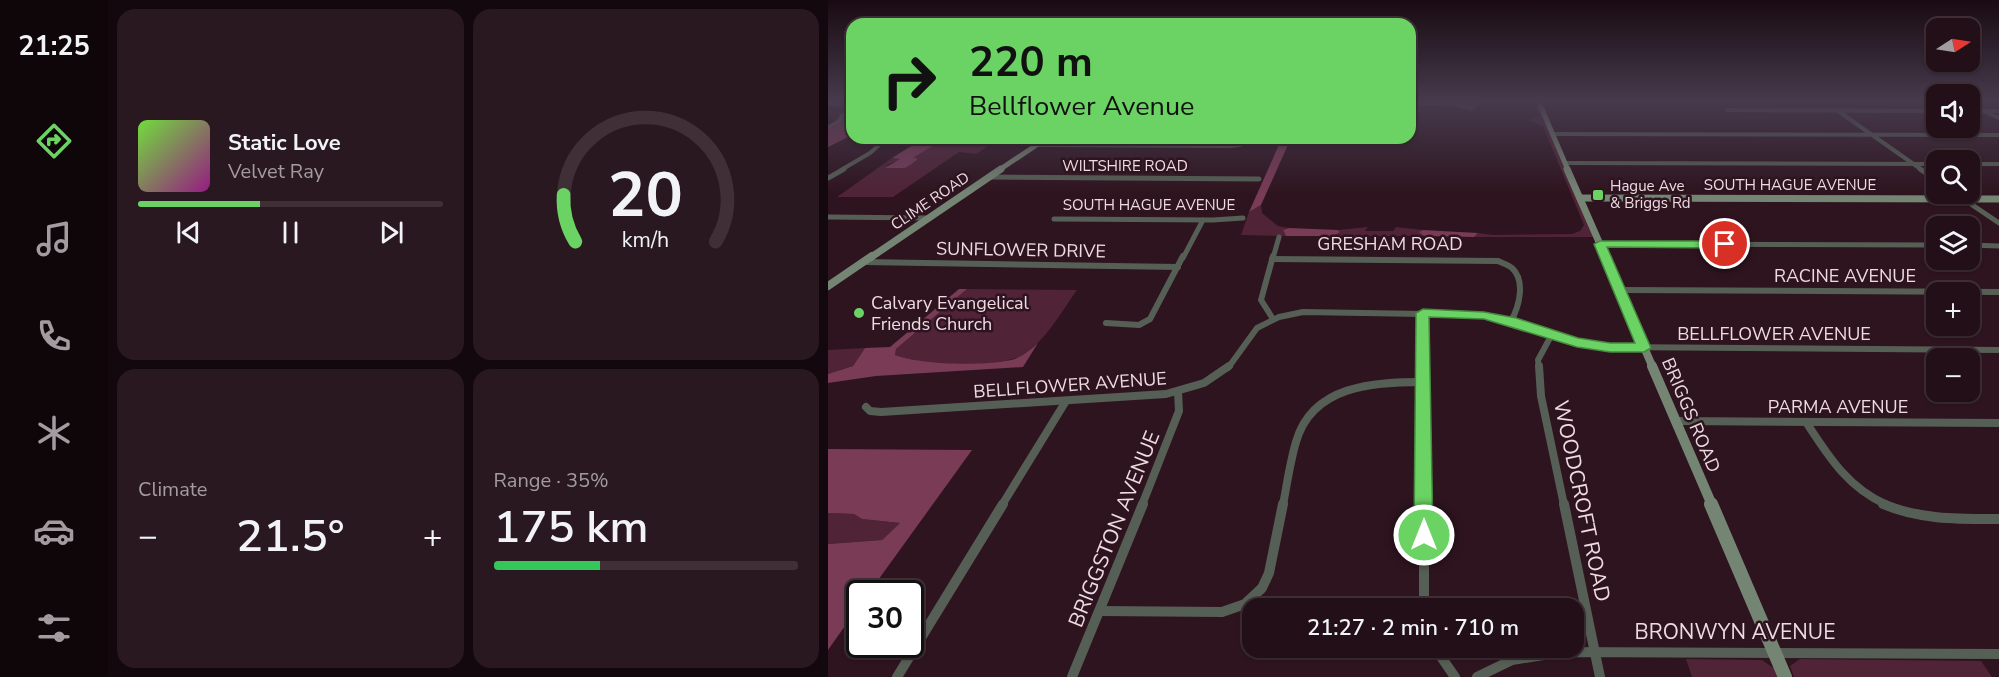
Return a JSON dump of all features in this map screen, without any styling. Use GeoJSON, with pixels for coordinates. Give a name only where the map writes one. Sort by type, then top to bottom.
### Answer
{"type":"FeatureCollection","features":[{"type":"Feature","properties":{"kind":"street"},"geometry":{"type":"LineString","coordinates":[[1867,132],[1926,173]]}},
{"type":"Feature","properties":{"kind":"street"},"geometry":{"type":"LineString","coordinates":[[1553,134],[1999,135]]}},
{"type":"Feature","properties":{"kind":"street","name":"BRIGGS ROAD"},"geometry":{"type":"LineString","coordinates":[[1553,134],[1785,677]]}},
{"type":"Feature","properties":{"kind":"street"},"geometry":{"type":"LineString","coordinates":[[828,178],[870,153],[880,144]]}},
{"type":"Feature","properties":{"kind":"street"},"geometry":{"type":"LineString","coordinates":[[1037,145],[1241,144]]}},
{"type":"Feature","properties":{"kind":"street","name":"CLIME ROAD"},"geometry":{"type":"LineString","coordinates":[[828,286],[1037,145]]}},
{"type":"Feature","properties":{"kind":"street"},"geometry":{"type":"LineString","coordinates":[[1565,163],[1926,164]]}},
{"type":"Feature","properties":{"kind":"street"},"geometry":{"type":"LineString","coordinates":[[1980,164],[1999,164]]}},
{"type":"Feature","properties":{"kind":"street","name":"WILTSHIRE ROAD"},"geometry":{"type":"LineString","coordinates":[[990,177],[1259,179]]}},
{"type":"Feature","properties":{"kind":"street","name":"SOUTH HAGUE AVENUE"},"geometry":{"type":"LineString","coordinates":[[1580,198],[1926,199]]}},
{"type":"Feature","properties":{"kind":"street","name":"SOUTH HAGUE AVENUE"},"geometry":{"type":"LineString","coordinates":[[1980,199],[1999,199]]}},
{"type":"Feature","properties":{"kind":"street"},"geometry":{"type":"LineString","coordinates":[[1971,204],[1999,224]]}},
{"type":"Feature","properties":{"kind":"street"},"geometry":{"type":"LineString","coordinates":[[828,217],[928,218]]}},
{"type":"Feature","properties":{"kind":"street","name":"SOUTH HAGUE AVENUE"},"geometry":{"type":"LineString","coordinates":[[1054,219],[1243,218]]}},
{"type":"Feature","properties":{"kind":"street"},"geometry":{"type":"LineString","coordinates":[[1106,323],[1139,325],[1150,320],[1203,220]]}},
{"type":"Feature","properties":{"kind":"street"},"geometry":{"type":"LineString","coordinates":[[1273,319],[1261,300],[1279,237]]}},
{"type":"Feature","properties":{"kind":"street"},"geometry":{"type":"LineString","coordinates":[[1600,244],[1926,245]]}},
{"type":"Feature","properties":{"kind":"street"},"geometry":{"type":"LineString","coordinates":[[1980,245],[1999,246]]}},
{"type":"Feature","properties":{"kind":"street","name":"GRESHAM ROAD"},"geometry":{"type":"LineString","coordinates":[[1272,259],[1489,260],[1507,264],[1515,272],[1519,290],[1517,311],[1511,321]]}},
{"type":"Feature","properties":{"kind":"street","name":"SUNFLOWER DRIVE"},"geometry":{"type":"LineString","coordinates":[[863,262],[1178,267]]}},
{"type":"Feature","properties":{"kind":"street","name":"RACINE AVENUE"},"geometry":{"type":"LineString","coordinates":[[1620,290],[1999,292]]}},
{"type":"Feature","properties":{"kind":"street","name":"BELLFLOWER AVENUE"},"geometry":{"type":"LineString","coordinates":[[866,407],[870,411],[881,412],[1153,396],[1178,392],[1207,382],[1226,370],[1252,332],[1273,319],[1302,312],[1472,314],[1511,321],[1551,336],[1593,346],[1999,350]]}},
{"type":"Feature","properties":{"kind":"street"},"geometry":{"type":"LineString","coordinates":[[1423,313],[1424,598]]}},
{"type":"Feature","properties":{"kind":"street","name":"WOODCROFT ROAD"},"geometry":{"type":"LineString","coordinates":[[1551,336],[1538,360],[1541,396],[1600,677]]}},
{"type":"Feature","properties":{"kind":"street"},"geometry":{"type":"LineString","coordinates":[[1100,611],[1222,612],[1233,610],[1252,600],[1266,582],[1269,573],[1296,440],[1313,410],[1337,393],[1354,386],[1386,382],[1423,382]]}},
{"type":"Feature","properties":{"kind":"street","name":"BRIGGSTON AVENUE"},"geometry":{"type":"LineString","coordinates":[[1072,677],[1172,433],[1179,411],[1178,392]]}},
{"type":"Feature","properties":{"kind":"street"},"geometry":{"type":"LineString","coordinates":[[897,677],[1066,401]]}},
{"type":"Feature","properties":{"kind":"street","name":"PARMA AVENUE"},"geometry":{"type":"LineString","coordinates":[[1676,421],[1999,423]]}},
{"type":"Feature","properties":{"kind":"street"},"geometry":{"type":"LineString","coordinates":[[1806,422],[1830,459],[1846,478],[1887,506],[1916,516],[1943,519],[1999,519]]}},
{"type":"Feature","properties":{"kind":"street","name":"BRONWYN AVENUE"},"geometry":{"type":"LineString","coordinates":[[1477,677],[1516,657],[1545,652],[1999,654]]}},
{"type":"Feature","properties":{"kind":"street"},"geometry":{"type":"LineString","coordinates":[[1442,658],[1455,677]]}},
{"type":"Feature","properties":{"kind":"shaded area"},"geometry":{"type":"Polygon","coordinates":[[[828,132],[846,132],[846,138],[828,147],[828,132]]]}},
{"type":"Feature","properties":{"kind":"shaded area"},"geometry":{"type":"Polygon","coordinates":[[[1545,132],[1549,132],[1594,237],[1474,237],[1478,233],[1493,235],[1572,234],[1580,231],[1584,225],[1545,132]]]}},
{"type":"Feature","properties":{"kind":"shaded area"},"geometry":{"type":"Polygon","coordinates":[[[914,144],[934,145],[913,158],[917,158],[916,161],[905,168],[885,168],[900,159],[892,158],[914,144]]]}},
{"type":"Feature","properties":{"kind":"shaded area"},"geometry":{"type":"Polygon","coordinates":[[[921,144],[991,144],[976,154],[959,152],[893,197],[837,197],[892,158],[902,159],[885,166],[916,162],[912,159],[933,145],[921,144]]]}},
{"type":"Feature","properties":{"kind":"shaded area"},"geometry":{"type":"Polygon","coordinates":[[[1279,144],[1288,144],[1261,205],[1249,212],[1279,144]]]}},
{"type":"Feature","properties":{"kind":"shaded area"},"geometry":{"type":"Polygon","coordinates":[[[1261,205],[1262,213],[1278,226],[1289,228],[1283,230],[1286,236],[1241,235],[1249,212],[1261,205]]]}},
{"type":"Feature","properties":{"kind":"shaded area"},"geometry":{"type":"Polygon","coordinates":[[[1368,227],[1365,231],[1393,231],[1396,227],[1423,230],[1420,232],[1424,236],[1334,236],[1340,232],[1338,230],[1368,227]]]}},
{"type":"Feature","properties":{"kind":"shaded area"},"geometry":{"type":"Polygon","coordinates":[[[1289,228],[1338,230],[1340,232],[1334,236],[1286,236],[1283,230],[1289,228]]]}},
{"type":"Feature","properties":{"kind":"shaded area"},"geometry":{"type":"Polygon","coordinates":[[[1423,230],[1478,233],[1474,237],[1424,236],[1419,232],[1423,230]]]}},
{"type":"Feature","properties":{"kind":"shaded area"},"geometry":{"type":"Polygon","coordinates":[[[959,289],[967,289],[896,349],[895,355],[936,363],[999,362],[1015,359],[1038,343],[1023,367],[876,376],[828,383],[828,374],[853,366],[865,348],[890,347],[959,289]]]}},
{"type":"Feature","properties":{"kind":"shaded area"},"geometry":{"type":"Polygon","coordinates":[[[967,289],[1077,290],[1042,339],[1016,358],[982,364],[942,364],[895,355],[896,349],[967,289]]]}},
{"type":"Feature","properties":{"kind":"shaded area"},"geometry":{"type":"Polygon","coordinates":[[[865,348],[853,366],[828,374],[828,350],[865,348]]]}},
{"type":"Feature","properties":{"kind":"shaded area"},"geometry":{"type":"Polygon","coordinates":[[[828,449],[972,450],[878,580],[846,580],[846,624],[828,650],[828,544],[882,540],[900,523],[862,519],[854,514],[828,513],[828,449]]]}},
{"type":"Feature","properties":{"kind":"shaded area"},"geometry":{"type":"Polygon","coordinates":[[[828,513],[854,514],[862,519],[900,523],[882,540],[828,544],[828,513]]]}},
{"type":"Feature","properties":{"kind":"shaded area"},"geometry":{"type":"Polygon","coordinates":[[[1686,659],[1762,660],[1775,669],[1779,677],[1692,677],[1686,659]]]}},
{"type":"Feature","properties":{"kind":"shaded area"},"geometry":{"type":"Polygon","coordinates":[[[1800,659],[1981,661],[1992,677],[1794,677],[1790,666],[1800,659]]]}},
{"type":"Feature","properties":{"kind":"place","name":"Hague Ave & Briggs Rd"},"geometry":{"type":"Point","coordinates":[1598,195]}},
{"type":"Feature","properties":{"kind":"place","name":"Calvary Evangelical Friends Church"},"geometry":{"type":"Point","coordinates":[859,313]}},
{"type":"Feature","properties":{"kind":"route"},"geometry":{"type":"LineString","coordinates":[[1424,535],[1423,313],[1484,315],[1522,324],[1551,336],[1593,346],[1644,348],[1600,244],[1725,244]]}}]}
